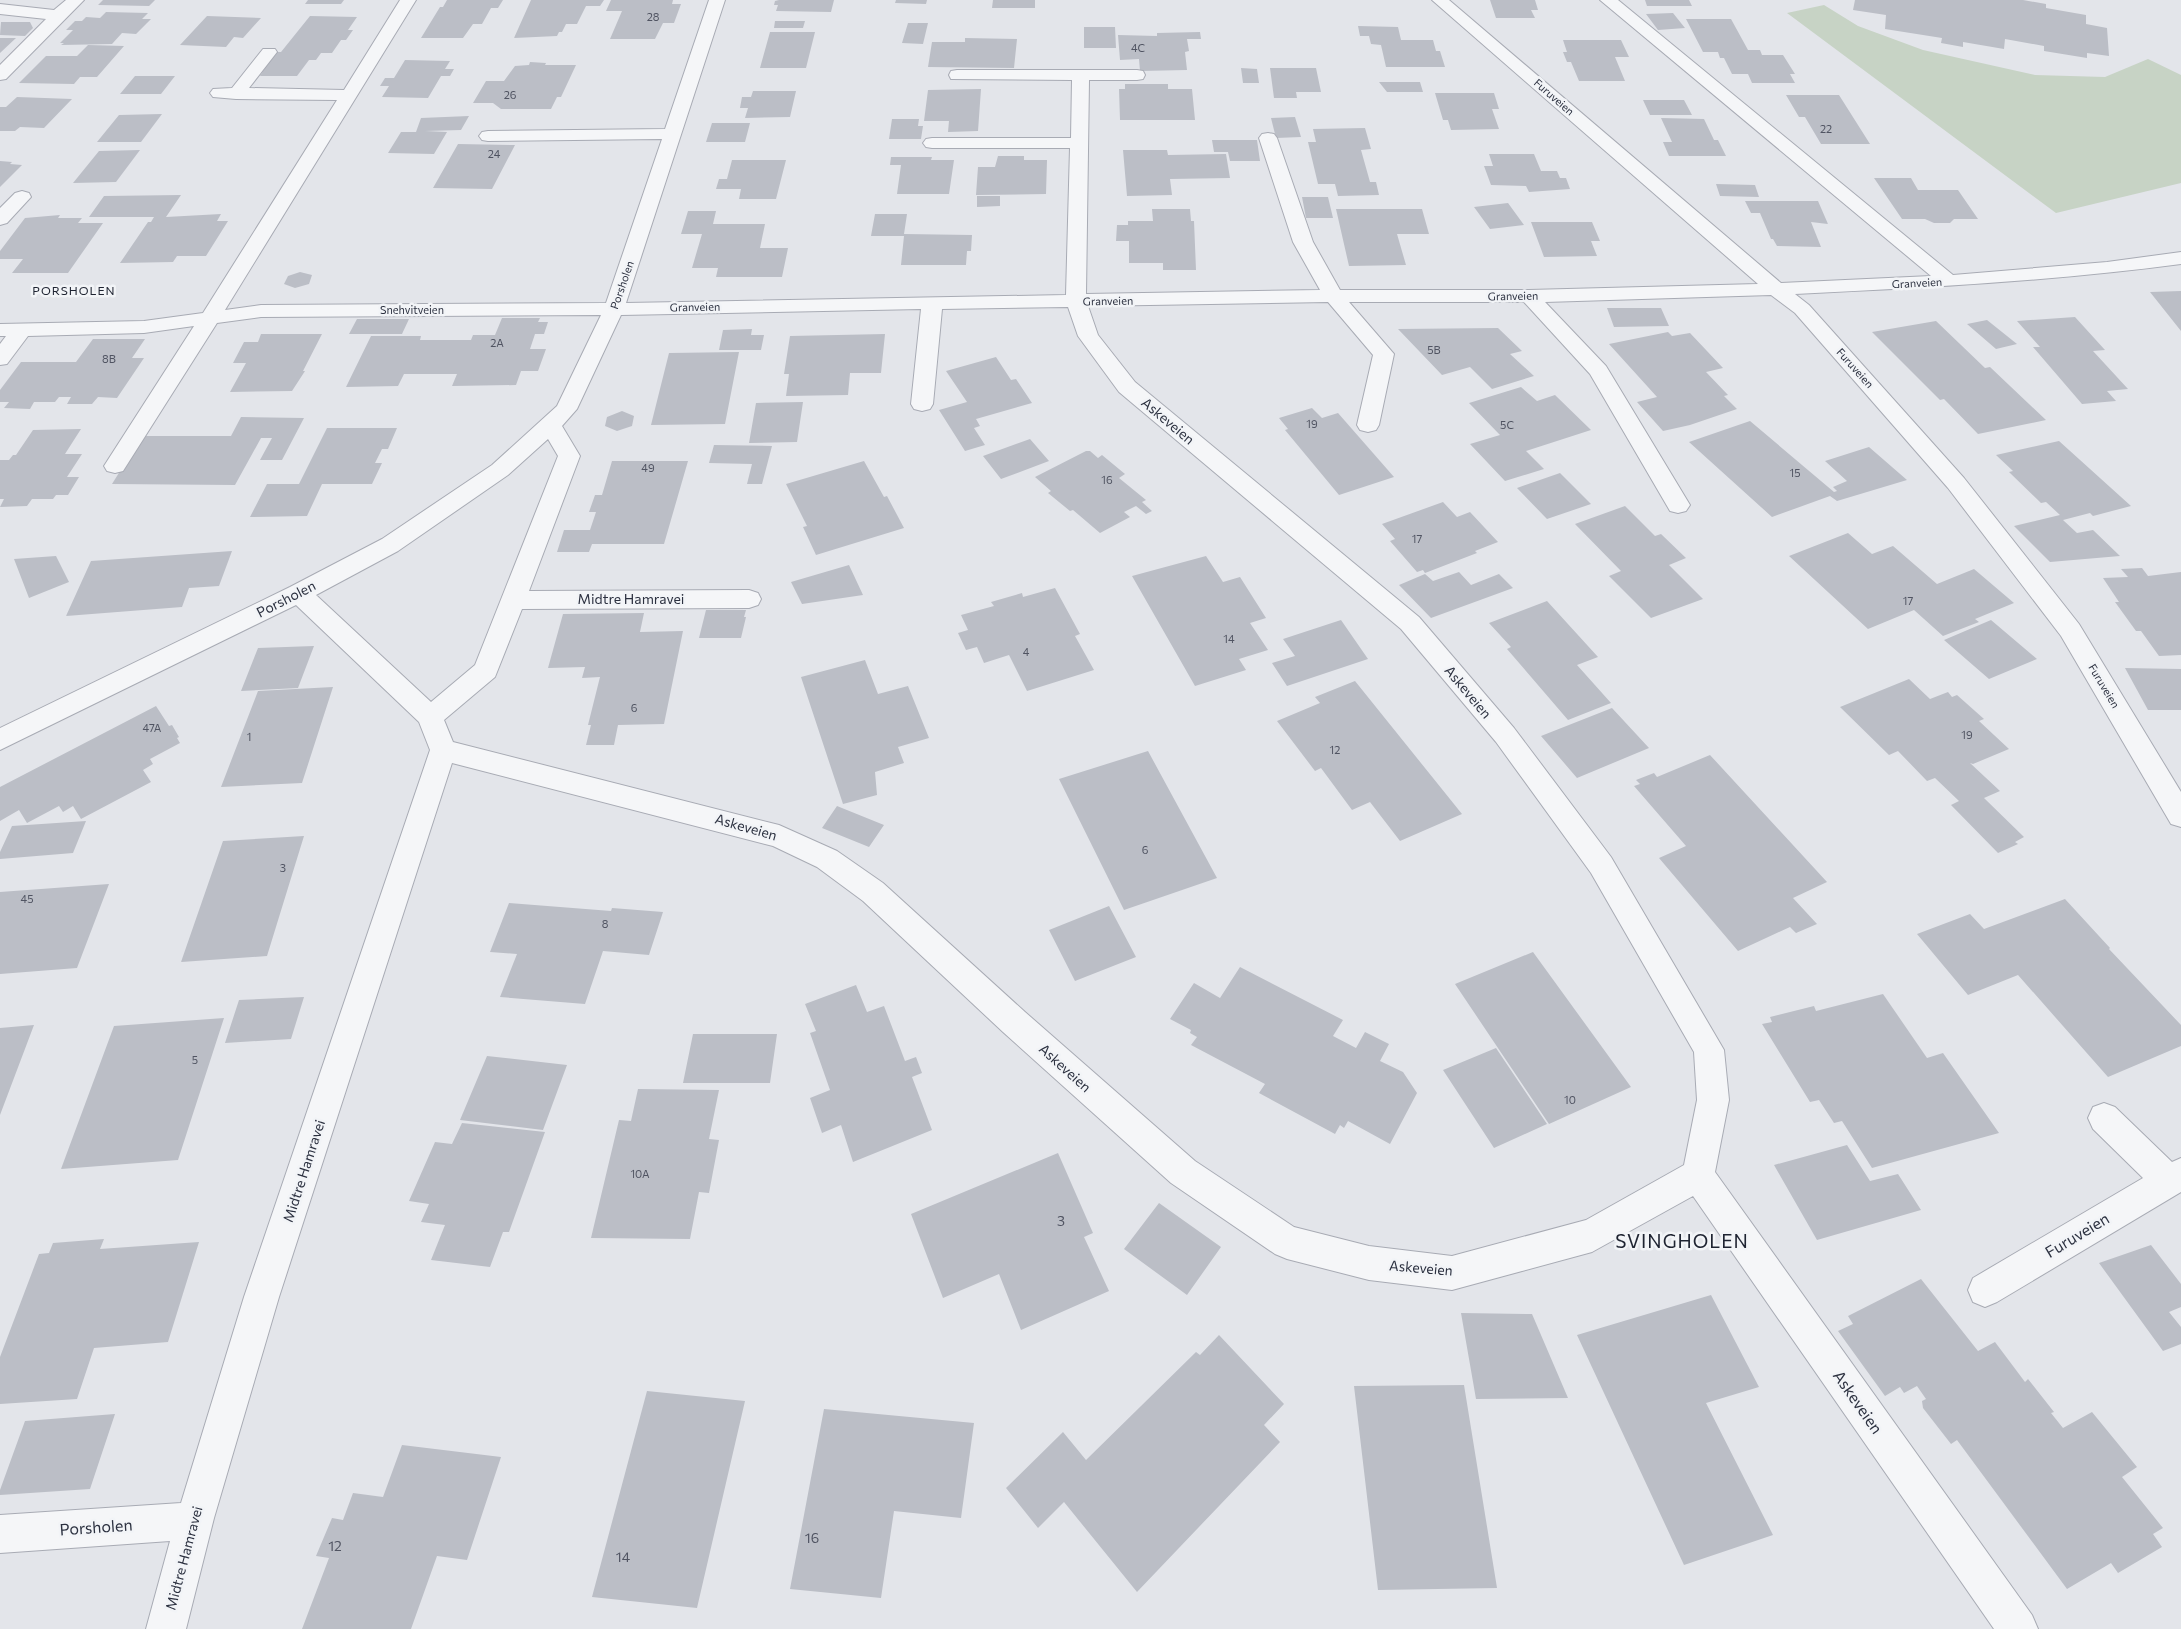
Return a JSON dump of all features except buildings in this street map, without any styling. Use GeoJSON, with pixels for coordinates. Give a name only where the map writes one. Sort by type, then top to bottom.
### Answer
{"type":"FeatureCollection","features":[{"type":"Feature","properties":{"kind":"street"},"geometry":{"type":"LineString","coordinates":[[0,75],[58,15],[76,0]]}},
{"type":"Feature","properties":{"kind":"street"},"geometry":{"type":"LineString","coordinates":[[115,466],[210,318],[408,0]]}},
{"type":"Feature","properties":{"kind":"street","name":"Porsholen"},"geometry":{"type":"LineString","coordinates":[[0,740],[299,593],[390,545],[500,470],[566,409],[614,309],[717,0]]}},
{"type":"Feature","properties":{"kind":"street","name":"Furuveien"},"geometry":{"type":"LineString","coordinates":[[1440,0],[1776,289],[1802,309],[1956,484],[2064,622],[2181,816]]}},
{"type":"Feature","properties":{"kind":"street","name":"Granveien"},"geometry":{"type":"LineString","coordinates":[[1608,0],[1949,281]]}},
{"type":"Feature","properties":{"kind":"street"},"geometry":{"type":"LineString","coordinates":[[0,9],[58,15]]}},
{"type":"Feature","properties":{"kind":"street"},"geometry":{"type":"LineString","coordinates":[[236,94],[268,52]]}},
{"type":"Feature","properties":{"kind":"street"},"geometry":{"type":"LineString","coordinates":[[957,74],[1137,75]]}},
{"type":"Feature","properties":{"kind":"street","name":"Granveien"},"geometry":{"type":"LineString","coordinates":[[1076,301],[1081,75]]}},
{"type":"Feature","properties":{"kind":"street"},"geometry":{"type":"LineString","coordinates":[[219,93],[349,95]]}},
{"type":"Feature","properties":{"kind":"street"},"geometry":{"type":"LineString","coordinates":[[488,136],[672,134]]}},
{"type":"Feature","properties":{"kind":"street"},"geometry":{"type":"LineString","coordinates":[[1268,138],[1303,242],[1333,296],[1384,354],[1368,425]]}},
{"type":"Feature","properties":{"kind":"street"},"geometry":{"type":"LineString","coordinates":[[932,143],[1079,143]]}},
{"type":"Feature","properties":{"kind":"street"},"geometry":{"type":"LineString","coordinates":[[0,219],[22,197]]}},
{"type":"Feature","properties":{"kind":"street","name":"Granveien"},"geometry":{"type":"LineString","coordinates":[[614,309],[1333,296],[1529,296],[1776,289],[1949,281],[2099,268],[2181,258]]}},
{"type":"Feature","properties":{"kind":"street"},"geometry":{"type":"LineString","coordinates":[[1529,296],[1598,372],[1678,505]]}},
{"type":"Feature","properties":{"kind":"street","name":"Askeveien"},"geometry":{"type":"LineString","coordinates":[[1076,301],[1088,336],[1127,386],[1410,623],[1505,735],[1601,865],[1709,1050],[1713,1100],[1698,1175],[2018,1629]]}},
{"type":"Feature","properties":{"kind":"street"},"geometry":{"type":"LineString","coordinates":[[922,404],[932,304]]}},
{"type":"Feature","properties":{"kind":"street","name":"Snehvitveien"},"geometry":{"type":"LineString","coordinates":[[0,330],[144,327],[261,311],[614,309]]}},
{"type":"Feature","properties":{"kind":"street"},"geometry":{"type":"LineString","coordinates":[[0,360],[22,329]]}},
{"type":"Feature","properties":{"kind":"street"},"geometry":{"type":"LineString","coordinates":[[430,717],[486,670],[569,456],[551,424]]}},
{"type":"Feature","properties":{"kind":"street"},"geometry":{"type":"LineString","coordinates":[[299,593],[430,717],[442,750]]}},
{"type":"Feature","properties":{"kind":"street","name":"Midtre Hamravei"},"geometry":{"type":"LineString","coordinates":[[513,600],[749,599]]}},
{"type":"Feature","properties":{"kind":"street","name":"Askeveien"},"geometry":{"type":"LineString","coordinates":[[442,750],[779,836],[827,859],[873,892],[1014,1022],[1183,1172],[1287,1242],[1369,1263],[1452,1273],[1592,1235],[1698,1175]]}},
{"type":"Feature","properties":{"kind":"street","name":"Midtre Hamravei"},"geometry":{"type":"LineString","coordinates":[[166,1629],[193,1521],[231,1390],[442,750]]}},
{"type":"Feature","properties":{"kind":"street","name":"Furuveien"},"geometry":{"type":"LineString","coordinates":[[1985,1290],[2175,1177],[2104,1118]]}},
{"type":"Feature","properties":{"kind":"street","name":"Porsholen"},"geometry":{"type":"LineString","coordinates":[[0,1534],[193,1521]]}},
{"type":"Feature","properties":{"kind":"green space"},"geometry":{"type":"Polygon","coordinates":[[[1824,5],[1858,26],[1923,50],[2035,75],[2105,77],[2148,59],[2181,75],[2181,183],[2056,213],[1787,13],[1824,5]]]}},
{"type":"Feature","properties":{"kind":"district","name":"PORSHOLEN"},"geometry":{"type":"Point","coordinates":[74,291]}},
{"type":"Feature","properties":{"kind":"district","name":"SVINGHOLEN"},"geometry":{"type":"Point","coordinates":[1682,1241]}}]}
